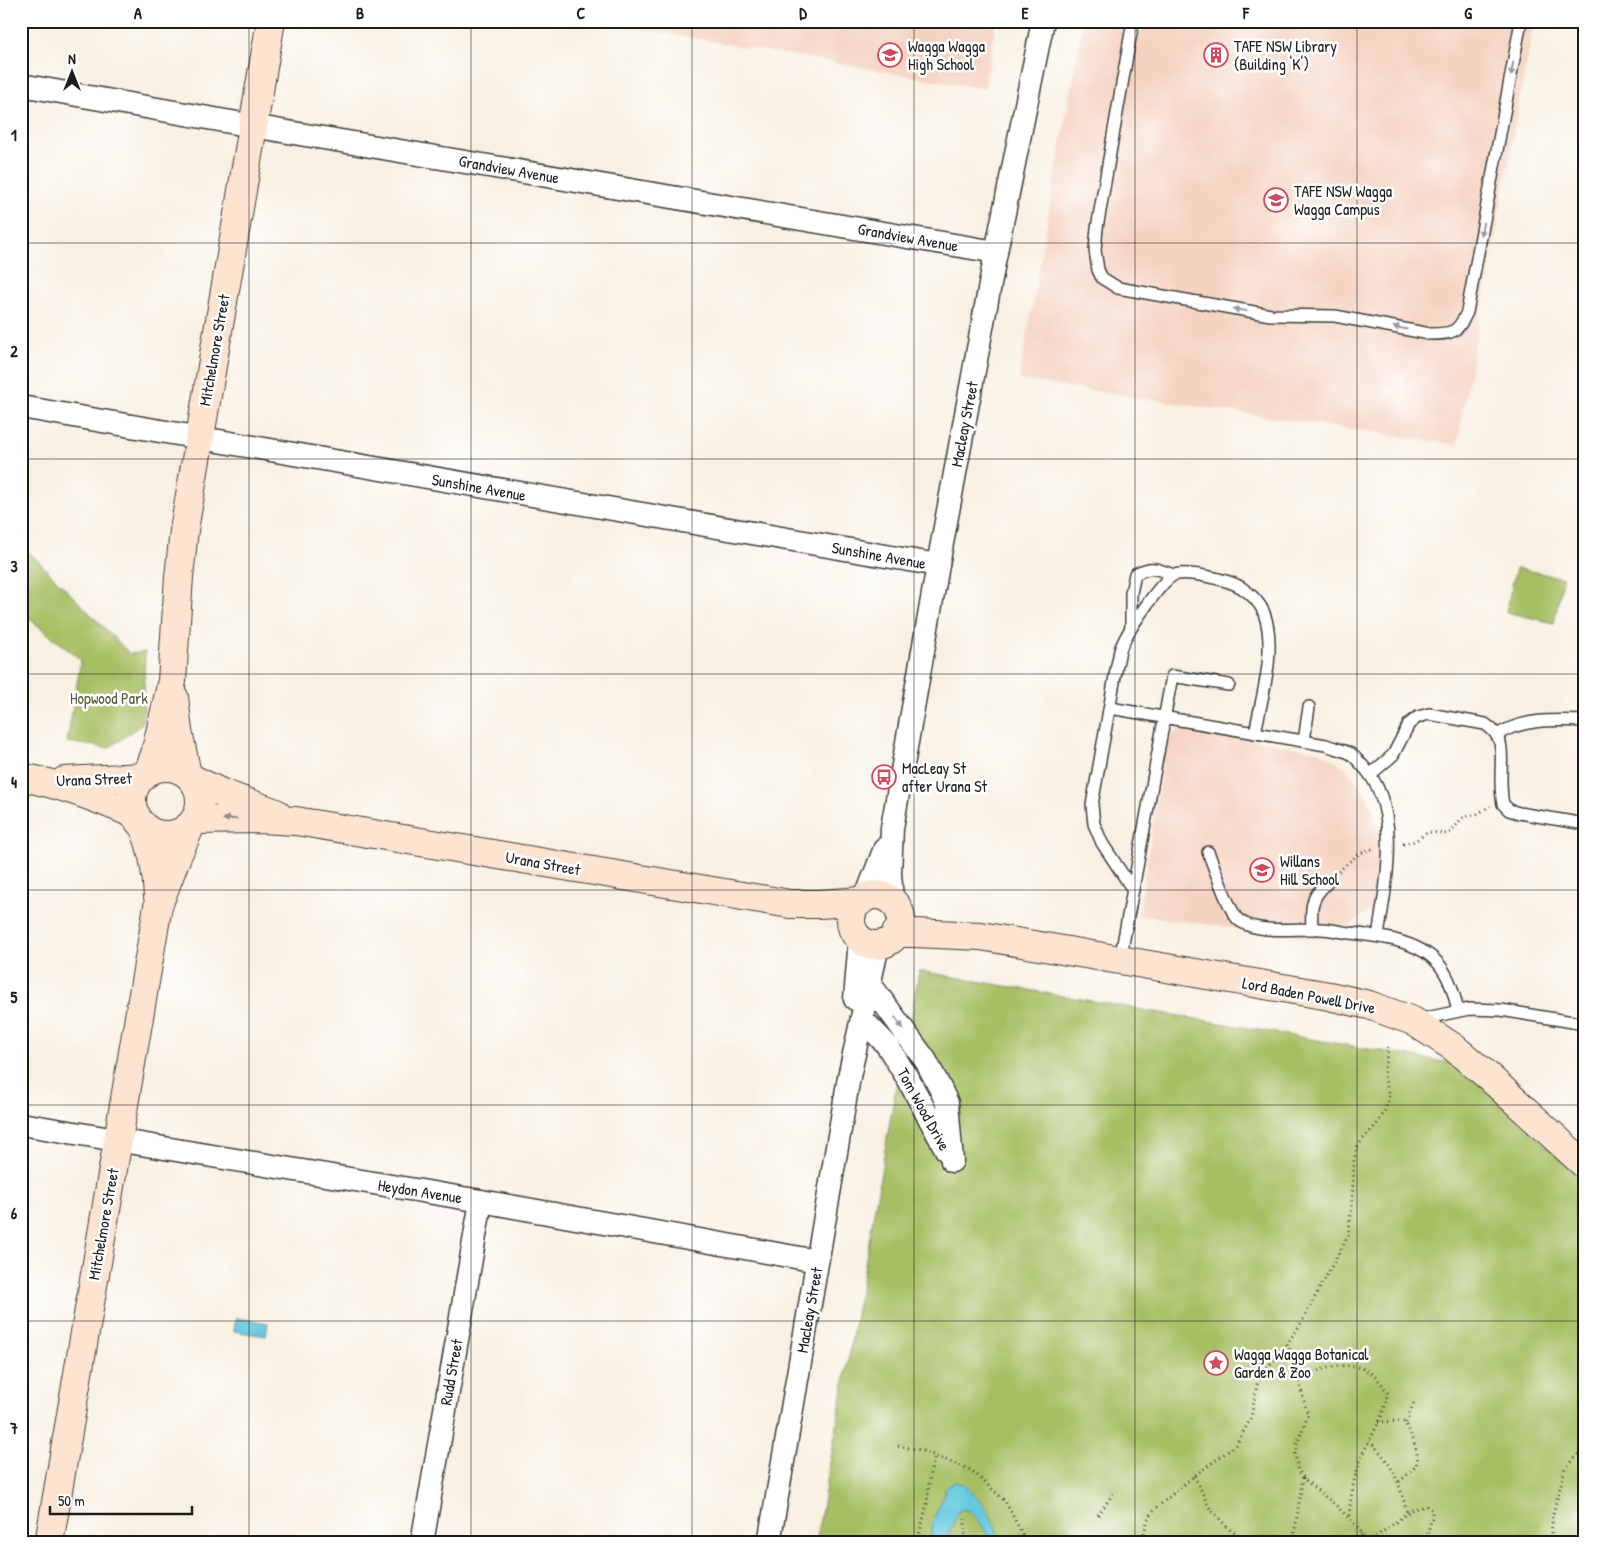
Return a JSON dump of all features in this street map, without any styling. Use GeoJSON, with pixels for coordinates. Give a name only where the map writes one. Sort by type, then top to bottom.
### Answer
{"type":"FeatureCollection","features":[{"type":"Feature","properties":{"kind":"street","name":"Mitchelmore Street"},"geometry":{"type":"LineString","coordinates":[[145,774],[155,754],[172,681],[182,549],[199,439],[271,21]]}},
{"type":"Feature","properties":{"kind":"street","name":"Macleay Street"},"geometry":{"type":"LineString","coordinates":[[879,901],[938,565],[996,252],[1043,21]]}},
{"type":"Feature","properties":{"kind":"street","name":"Grandview Avenue"},"geometry":{"type":"LineString","coordinates":[[21,85],[996,252]]}},
{"type":"Feature","properties":{"kind":"street","name":"Sunshine Avenue"},"geometry":{"type":"LineString","coordinates":[[21,407],[938,565]]}},
{"type":"Feature","properties":{"kind":"street","name":"Mitchelmore Street"},"geometry":{"type":"LineString","coordinates":[[172,681],[175,713],[190,777]]}},
{"type":"Feature","properties":{"kind":"street"},"geometry":{"type":"LineString","coordinates":[[157,768],[175,768],[190,777],[198,787],[200,797],[199,812],[193,822],[177,834],[166,835],[156,833],[139,820],[132,804],[133,796],[135,787],[145,774],[157,768]]}},
{"type":"Feature","properties":{"kind":"street","name":"Urana Street"},"geometry":{"type":"LineString","coordinates":[[33,779],[82,781],[145,774]]}},
{"type":"Feature","properties":{"kind":"street","name":"Urana Street"},"geometry":{"type":"LineString","coordinates":[[190,777],[222,793],[296,821]]}},
{"type":"Feature","properties":{"kind":"street","name":"Urana Street"},"geometry":{"type":"LineString","coordinates":[[33,779],[88,796],[139,820]]}},
{"type":"Feature","properties":{"kind":"street","name":"Urana Street"},"geometry":{"type":"LineString","coordinates":[[193,822],[261,818],[296,821],[790,904],[879,901]]}},
{"type":"Feature","properties":{"kind":"street","name":"Mitchelmore Street"},"geometry":{"type":"LineString","coordinates":[[139,820],[150,841],[154,859],[158,906]]}},
{"type":"Feature","properties":{"kind":"street","name":"Mitchelmore Street"},"geometry":{"type":"LineString","coordinates":[[49,1543],[158,906],[174,860],[193,822]]}},
{"type":"Feature","properties":{"kind":"street"},"geometry":{"type":"LineString","coordinates":[[879,901],[900,913],[900,925],[872,936],[852,915],[856,905],[879,901]]}},
{"type":"Feature","properties":{"kind":"street","name":"Lord Baden Powell Drive"},"geometry":{"type":"LineString","coordinates":[[879,901],[981,936]]}},
{"type":"Feature","properties":{"kind":"street","name":"Urana Street"},"geometry":{"type":"LineString","coordinates":[[790,904],[872,936]]}},
{"type":"Feature","properties":{"kind":"street","name":"Lord Baden Powell Drive"},"geometry":{"type":"LineString","coordinates":[[872,936],[914,932],[981,936],[1330,996],[1369,1005],[1413,1021],[1454,1047],[1585,1165]]}},
{"type":"Feature","properties":{"kind":"street","name":"Macleay Street"},"geometry":{"type":"LineString","coordinates":[[849,1077],[870,984],[872,936]]}},
{"type":"Feature","properties":{"kind":"street","name":"Macleay Street"},"geometry":{"type":"LineString","coordinates":[[769,1543],[872,936]]}},
{"type":"Feature","properties":{"kind":"street","name":"Tom Wood Drive"},"geometry":{"type":"LineString","coordinates":[[862,1019],[887,1045],[908,1079],[952,1161],[947,1103],[926,1061],[870,984]]}},
{"type":"Feature","properties":{"kind":"street","name":"Heydon Avenue"},"geometry":{"type":"LineString","coordinates":[[21,1124],[481,1201],[817,1262]]}},
{"type":"Feature","properties":{"kind":"street","name":"Rudd Street"},"geometry":{"type":"LineString","coordinates":[[422,1543],[481,1201]]}},
{"type":"Feature","properties":{"kind":"lane"},"geometry":{"type":"LineString","coordinates":[[1132,21],[1097,228],[1096,260],[1102,278],[1118,288],[1271,315],[1335,316],[1430,334],[1443,334],[1455,330],[1462,325],[1467,312],[1521,21]]}},
{"type":"Feature","properties":{"kind":"lane"},"geometry":{"type":"LineString","coordinates":[[1131,628],[1131,593],[1136,574],[1146,568],[1158,569],[1173,575],[1188,574],[1221,580],[1241,587],[1255,598],[1264,612],[1269,634],[1269,652],[1254,733]]}},
{"type":"Feature","properties":{"kind":"lane"},"geometry":{"type":"LineString","coordinates":[[1133,890],[1102,844],[1094,824],[1092,805],[1122,644],[1131,628],[1163,584],[1173,575]]}},
{"type":"Feature","properties":{"kind":"lane"},"geometry":{"type":"LineString","coordinates":[[1120,960],[1172,676],[1229,685]]}},
{"type":"Feature","properties":{"kind":"lane"},"geometry":{"type":"LineString","coordinates":[[1304,741],[1309,707]]}},
{"type":"Feature","properties":{"kind":"lane"},"geometry":{"type":"LineString","coordinates":[[1110,708],[1326,745],[1352,754],[1371,774],[1380,795],[1388,823],[1386,886],[1378,936]]}},
{"type":"Feature","properties":{"kind":"lane"},"geometry":{"type":"LineString","coordinates":[[1371,774],[1392,755],[1409,724],[1418,717],[1428,714],[1485,724],[1492,728],[1501,743],[1503,804],[1509,810],[1518,814],[1585,824]]}},
{"type":"Feature","properties":{"kind":"lane"},"geometry":{"type":"LineString","coordinates":[[1497,735],[1509,727],[1520,724],[1542,721],[1585,721]]}},
{"type":"Feature","properties":{"kind":"lane"},"geometry":{"type":"LineString","coordinates":[[1208,852],[1229,905],[1239,921],[1257,928],[1312,929],[1378,936],[1405,943],[1424,952],[1437,962],[1450,981],[1458,1011]]}},
{"type":"Feature","properties":{"kind":"lane"},"geometry":{"type":"LineString","coordinates":[[1312,929],[1311,905],[1320,889],[1326,884]]}},
{"type":"Feature","properties":{"kind":"lane"},"geometry":{"type":"LineString","coordinates":[[1413,1021],[1469,1009],[1502,1010],[1585,1024]]}},
{"type":"Feature","properties":{"kind":"path"},"geometry":{"type":"LineString","coordinates":[[1326,884],[1352,860],[1368,849],[1415,841],[1428,832],[1448,834],[1462,818],[1482,812],[1502,798]]}},
{"type":"Feature","properties":{"kind":"path"},"geometry":{"type":"LineString","coordinates":[[1141,1543],[1148,1519],[1154,1510],[1237,1443],[1251,1418],[1257,1385],[1262,1374],[1300,1325],[1348,1236],[1352,1206],[1354,1160],[1363,1139],[1384,1113],[1389,1098],[1384,1073],[1388,1046]]}},
{"type":"Feature","properties":{"kind":"path"},"geometry":{"type":"LineString","coordinates":[[1287,1344],[1297,1365],[1308,1415],[1296,1446],[1295,1454],[1298,1470],[1305,1480],[1350,1519],[1367,1543],[1407,1513],[1418,1507],[1426,1506],[1432,1510],[1432,1517],[1425,1543]]}},
{"type":"Feature","properties":{"kind":"path"},"geometry":{"type":"LineString","coordinates":[[1299,1377],[1320,1369],[1351,1365],[1372,1374],[1388,1393],[1387,1404],[1358,1466],[1352,1490],[1350,1519]]}},
{"type":"Feature","properties":{"kind":"path"},"geometry":{"type":"LineString","coordinates":[[1406,1424],[1414,1403]]}},
{"type":"Feature","properties":{"kind":"path"},"geometry":{"type":"LineString","coordinates":[[1378,1422],[1399,1421],[1406,1424],[1410,1429],[1418,1461],[1412,1471],[1399,1482]]}},
{"type":"Feature","properties":{"kind":"path"},"geometry":{"type":"LineString","coordinates":[[1369,1441],[1379,1451],[1399,1482],[1407,1513]]}},
{"type":"Feature","properties":{"kind":"path"},"geometry":{"type":"LineString","coordinates":[[898,1446],[920,1450],[971,1470],[1005,1501],[1027,1543]]}},
{"type":"Feature","properties":{"kind":"path"},"geometry":{"type":"LineString","coordinates":[[1550,1543],[1553,1514],[1565,1469],[1585,1446]]}},
{"type":"Feature","properties":{"kind":"path"},"geometry":{"type":"LineString","coordinates":[[918,1543],[928,1504],[930,1473],[936,1456]]}},
{"type":"Feature","properties":{"kind":"path"},"geometry":{"type":"LineString","coordinates":[[1194,1476],[1209,1507],[1227,1527],[1247,1543]]}},
{"type":"Feature","properties":{"kind":"path"},"geometry":{"type":"LineString","coordinates":[[1293,1543],[1303,1477]]}},
{"type":"Feature","properties":{"kind":"path"},"geometry":{"type":"LineString","coordinates":[[1098,1515],[1113,1494]]}},
{"type":"Feature","properties":{"kind":"path"},"geometry":{"type":"LineString","coordinates":[[964,1542],[965,1519]]}},
{"type":"Feature","properties":{"kind":"path"},"geometry":{"type":"LineString","coordinates":[[1337,1543],[1362,1534]]}},
{"type":"Feature","properties":{"kind":"path"},"geometry":{"type":"LineString","coordinates":[[1005,1542],[1023,1535]]}},
{"type":"Feature","properties":{"kind":"path"},"geometry":{"type":"LineString","coordinates":[[1452,1543],[1461,1540],[1461,1543]]}},
{"type":"Feature","properties":{"kind":"shaded area","name":"Wagga Wagga High School"},"geometry":{"type":"Polygon","coordinates":[[[595,21],[996,21],[985,89],[595,21]]]}},
{"type":"Feature","properties":{"kind":"shaded area","name":"TAFE NSW Wagga Wagga Campus"},"geometry":{"type":"Polygon","coordinates":[[[1083,21],[1534,21],[1457,445],[1019,380],[1083,21]]]}},
{"type":"Feature","properties":{"kind":"shaded area","name":"Willans Hill School"},"geometry":{"type":"Polygon","coordinates":[[[1182,727],[1321,752],[1346,768],[1367,795],[1380,833],[1376,906],[1350,925],[1316,939],[1139,915],[1166,739],[1182,727]]]}},
{"type":"Feature","properties":{"kind":"green space","name":"Hopwood Park"},"geometry":{"type":"Polygon","coordinates":[[[21,544],[130,654],[145,652],[143,719],[141,725],[109,748],[67,742],[81,660],[21,612],[21,544]]]}},
{"type":"Feature","properties":{"kind":"green space"},"geometry":{"type":"Polygon","coordinates":[[[1516,568],[1563,578],[1554,623],[1506,612],[1516,568]]]}},
{"type":"Feature","properties":{"kind":"green space","name":"Wagga Wagga Botanical Garden & Zoo"},"geometry":{"type":"Polygon","coordinates":[[[919,971],[1461,1065],[1585,1183],[1585,1543],[816,1543],[902,1053],[922,1080],[934,1078],[908,1037],[919,971]]]}},
{"type":"Feature","properties":{"kind":"water"},"geometry":{"type":"Polygon","coordinates":[[[236,1318],[268,1323],[266,1336],[234,1331],[236,1318]]]}},
{"type":"Feature","properties":{"kind":"water"},"geometry":{"type":"Polygon","coordinates":[[[954,1482],[962,1483],[987,1509],[1000,1543],[992,1543],[976,1518],[963,1509],[958,1512],[945,1543],[928,1543],[933,1521],[945,1489],[954,1482]]]}},
{"type":"Feature","properties":{"kind":"place","name":"Wagga Wagga High School"},"geometry":{"type":"Point","coordinates":[890,55]}},
{"type":"Feature","properties":{"kind":"place","name":"TAFE NSW Library (Building 'K')"},"geometry":{"type":"Point","coordinates":[1216,55]}},
{"type":"Feature","properties":{"kind":"place","name":"TAFE NSW Wagga Wagga Campus"},"geometry":{"type":"Point","coordinates":[1276,200]}},
{"type":"Feature","properties":{"kind":"place","name":"MacLeay St after Urana St"},"geometry":{"type":"Point","coordinates":[884,777]}},
{"type":"Feature","properties":{"kind":"place","name":"Willans Hill School"},"geometry":{"type":"Point","coordinates":[1262,870]}},
{"type":"Feature","properties":{"kind":"place","name":"Wagga Wagga Botanical Garden & Zoo"},"geometry":{"type":"Point","coordinates":[1216,1363]}}]}
